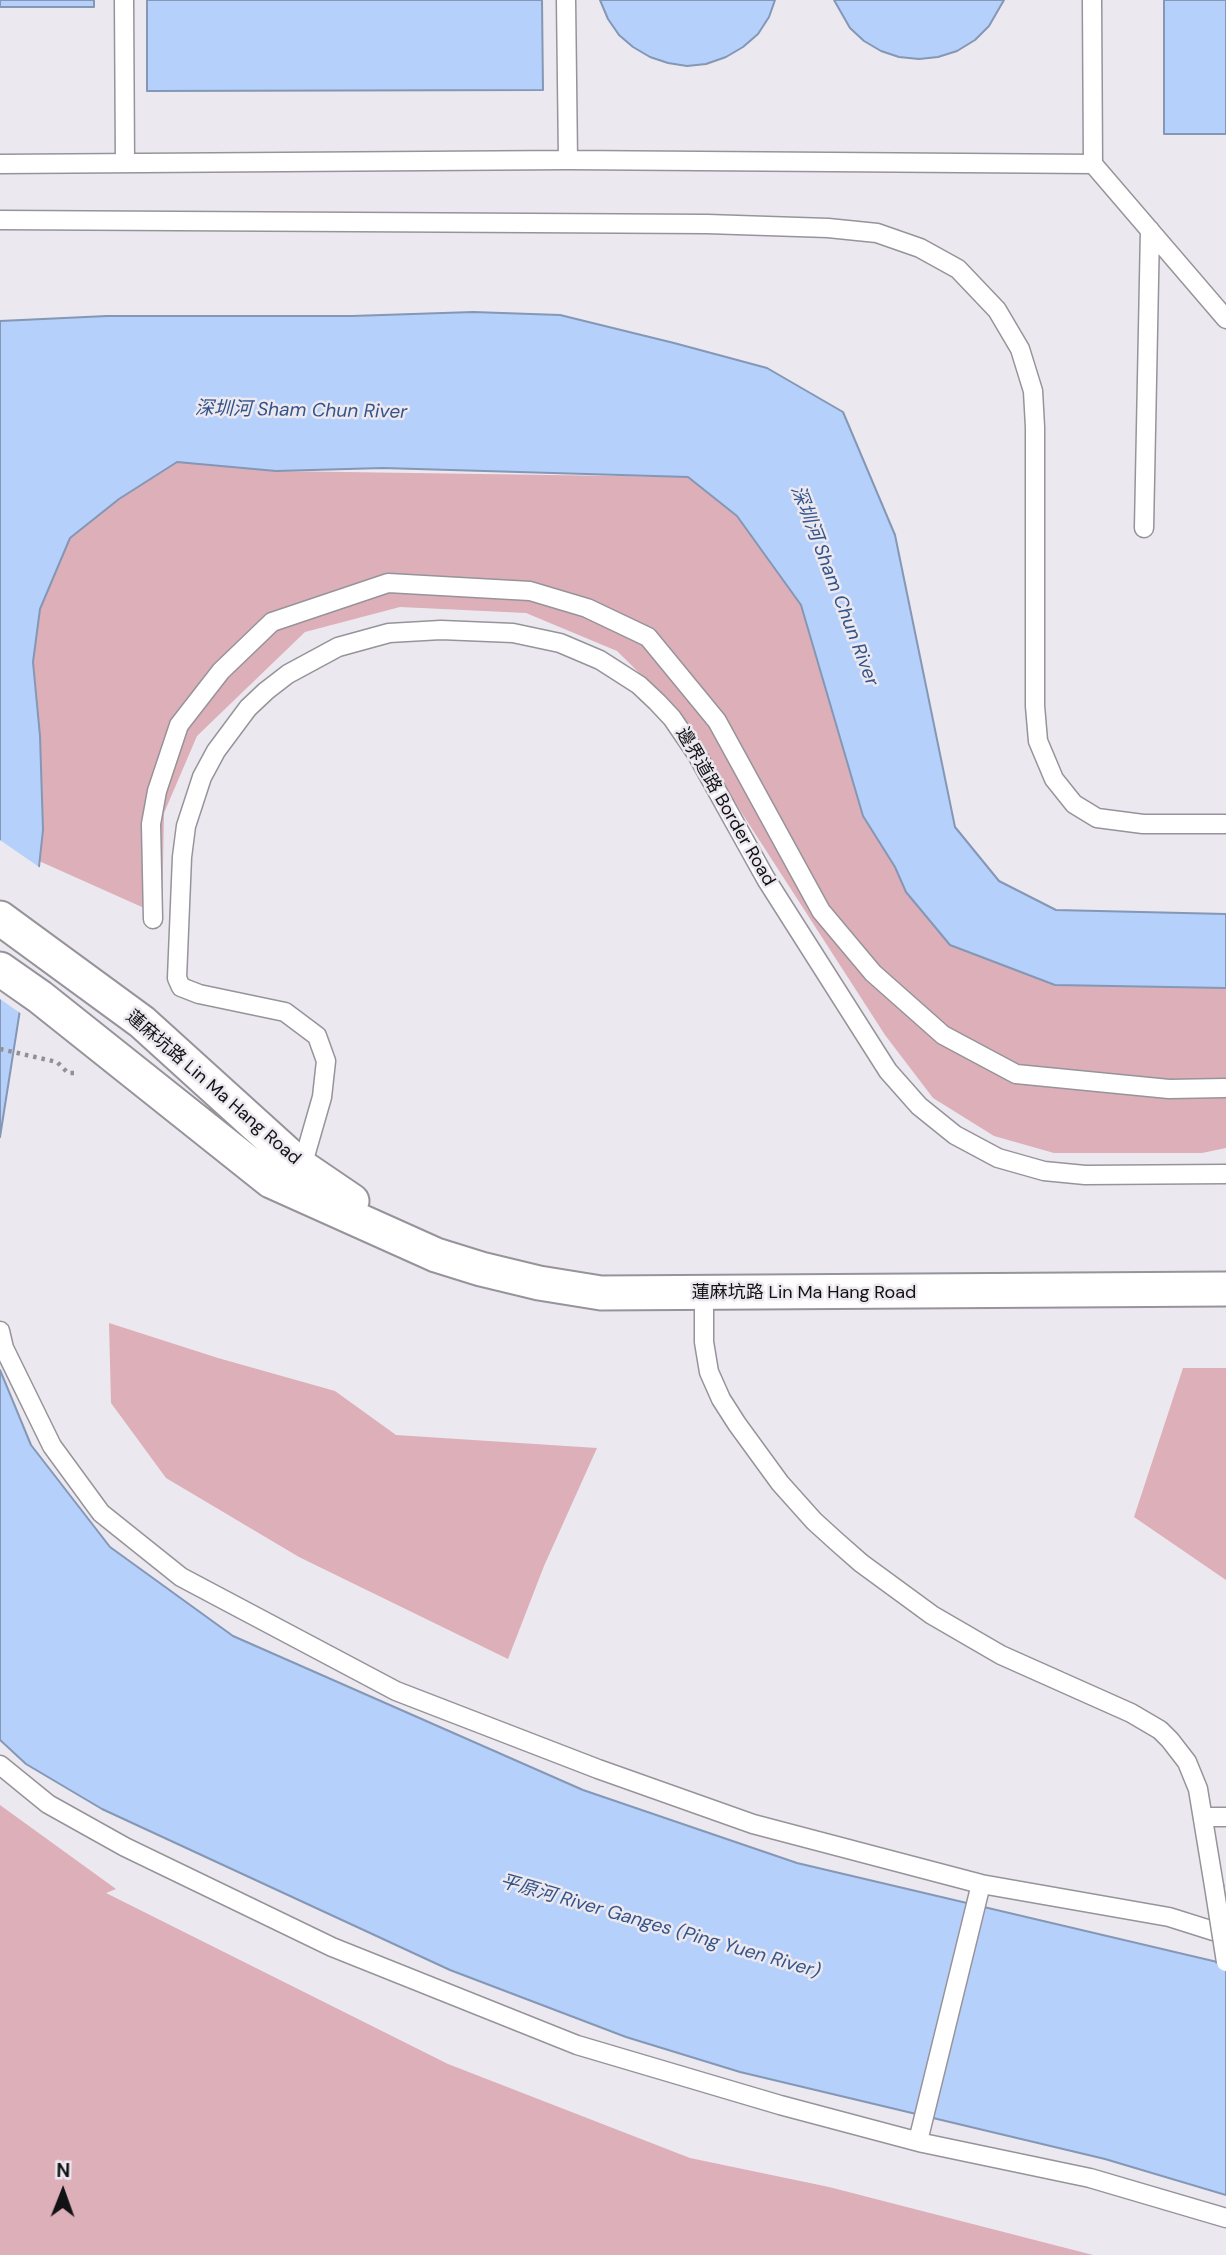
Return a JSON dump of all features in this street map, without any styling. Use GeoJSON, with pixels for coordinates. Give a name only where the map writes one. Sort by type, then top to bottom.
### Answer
{"type":"FeatureCollection","features":[{"type":"Feature","properties":{"kind":"street","name":"蓮麻坑路 Lin Ma Hang Road"},"geometry":{"type":"LineString","coordinates":[[0,918],[142,1022],[298,1179],[391,1236],[436,1255],[481,1269],[539,1283],[601,1293],[1226,1289]]}},
{"type":"Feature","properties":{"kind":"street","name":"蓮麻坑路 Lin Ma Hang Road"},"geometry":{"type":"LineString","coordinates":[[0,969],[40,997],[271,1181],[298,1179]]}},
{"type":"Feature","properties":{"kind":"lane"},"geometry":{"type":"LineString","coordinates":[[124,0],[125,163]]}},
{"type":"Feature","properties":{"kind":"lane"},"geometry":{"type":"LineString","coordinates":[[566,0],[568,160]]}},
{"type":"Feature","properties":{"kind":"lane"},"geometry":{"type":"LineString","coordinates":[[1092,0],[1093,164],[1226,319]]}},
{"type":"Feature","properties":{"kind":"lane"},"geometry":{"type":"LineString","coordinates":[[0,164],[568,160],[1093,164]]}},
{"type":"Feature","properties":{"kind":"lane"},"geometry":{"type":"LineString","coordinates":[[0,220],[707,224],[828,228],[877,233],[920,248],[958,269],[997,310],[1020,349],[1033,391],[1035,706],[1038,741],[1054,779],[1074,804],[1097,818],[1143,824],[1226,824]]}},
{"type":"Feature","properties":{"kind":"lane"},"geometry":{"type":"LineString","coordinates":[[1144,528],[1150,230]]}},
{"type":"Feature","properties":{"kind":"lane"},"geometry":{"type":"LineString","coordinates":[[153,919],[151,824],[157,791],[178,725],[221,671],[272,622],[388,583],[530,591],[587,608],[648,637],[717,721],[821,911],[873,973],[943,1035],[1016,1074],[1169,1089],[1226,1088]]}},
{"type":"Feature","properties":{"kind":"lane","name":"邊界道路 Border Road"},"geometry":{"type":"LineString","coordinates":[[298,1179],[323,1085],[326,1061],[317,1036],[285,1012],[199,994],[181,987],[177,978],[182,857],[186,826],[202,777],[223,740],[248,708],[288,674],[314,658],[364,639],[413,630],[440,629],[488,630],[537,637],[600,660],[639,685],[672,718],[696,753],[782,905],[876,1053],[902,1089],[936,1122],[998,1158],[1044,1171],[1085,1175],[1226,1174]]}},
{"type":"Feature","properties":{"kind":"lane"},"geometry":{"type":"LineString","coordinates":[[704,1293],[704,1342],[707,1362],[721,1399],[760,1457],[814,1521],[861,1563],[932,1615],[1001,1655],[1131,1713],[1160,1731],[1187,1762],[1198,1789],[1226,1962]]}},
{"type":"Feature","properties":{"kind":"lane"},"geometry":{"type":"LineString","coordinates":[[0,1331],[4,1348],[52,1446],[101,1513],[181,1577],[396,1691],[586,1765],[753,1824],[981,1884],[1169,1916],[1226,1934]]}},
{"type":"Feature","properties":{"kind":"lane"},"geometry":{"type":"LineString","coordinates":[[0,1765],[48,1804],[125,1847],[332,1947],[577,2045],[780,2105],[918,2141],[1090,2178],[1226,2218]]}},
{"type":"Feature","properties":{"kind":"lane"},"geometry":{"type":"LineString","coordinates":[[1203,1817],[1226,1817]]}},
{"type":"Feature","properties":{"kind":"lane"},"geometry":{"type":"LineString","coordinates":[[918,2141],[981,1884]]}},
{"type":"Feature","properties":{"kind":"path"},"geometry":{"type":"LineString","coordinates":[[0,1049],[57,1062]]}},
{"type":"Feature","properties":{"kind":"shaded area"},"geometry":{"type":"Polygon","coordinates":[[[176,462],[276,471],[688,477],[737,516],[801,605],[865,820],[895,867],[906,892],[1226,986],[1226,1148],[1202,1153],[1054,1153],[994,1136],[933,1098],[885,1035],[707,759],[682,715],[617,651],[526,613],[400,607],[305,632],[197,736],[164,813],[162,916],[39,861],[43,830],[40,736],[33,662],[40,609],[70,538],[119,499],[176,462]]]}},
{"type":"Feature","properties":{"kind":"shaded area"},"geometry":{"type":"Polygon","coordinates":[[[109,1323],[218,1358],[335,1391],[396,1435],[597,1448],[544,1566],[508,1659],[299,1557],[166,1478],[111,1403],[109,1323]]]}},
{"type":"Feature","properties":{"kind":"shaded area"},"geometry":{"type":"Polygon","coordinates":[[[1183,1368],[1226,1368],[1226,1580],[1134,1517],[1183,1368]]]}},
{"type":"Feature","properties":{"kind":"shaded area"},"geometry":{"type":"Polygon","coordinates":[[[0,1805],[116,1889],[106,1893],[448,2064],[690,2158],[829,2187],[1093,2255],[0,2255],[0,1805]]]}},
{"type":"Feature","properties":{"kind":"water"},"geometry":{"type":"Polygon","coordinates":[[[0,0],[94,0],[94,7],[0,7],[0,0]]]}},
{"type":"Feature","properties":{"kind":"water"},"geometry":{"type":"Polygon","coordinates":[[[147,0],[542,0],[543,90],[147,91],[147,0]]]}},
{"type":"Feature","properties":{"kind":"water"},"geometry":{"type":"Polygon","coordinates":[[[600,0],[775,0],[769,17],[758,34],[743,47],[706,64],[687,66],[650,57],[633,47],[619,35],[600,0]]]}},
{"type":"Feature","properties":{"kind":"water"},"geometry":{"type":"Polygon","coordinates":[[[834,0],[1004,0],[989,26],[975,40],[957,51],[919,59],[899,57],[864,41],[850,28],[834,0]]]}},
{"type":"Feature","properties":{"kind":"water"},"geometry":{"type":"Polygon","coordinates":[[[1164,0],[1226,0],[1226,134],[1164,134],[1164,0]]]}},
{"type":"Feature","properties":{"kind":"water","name":"深圳河 Sham Chun River"},"geometry":{"type":"Polygon","coordinates":[[[473,312],[560,315],[767,368],[843,412],[895,535],[955,827],[999,881],[1056,910],[1226,914],[1226,988],[1055,985],[950,945],[906,892],[895,867],[863,816],[801,605],[737,516],[688,477],[383,468],[276,471],[177,462],[119,499],[70,538],[40,609],[33,662],[40,736],[43,830],[31,940],[0,1137],[0,321],[107,316],[352,316],[473,312]]]}},
{"type":"Feature","properties":{"kind":"water","name":"平原河 River Ganges (Ping Yuen River)"},"geometry":{"type":"Polygon","coordinates":[[[0,1370],[31,1445],[110,1547],[233,1636],[583,1790],[797,1863],[1226,1964],[1226,2195],[1105,2159],[740,2072],[626,2037],[450,1970],[102,1809],[26,1764],[0,1740],[0,1370]]]}},
{"type":"Feature","properties":{"kind":"pier"},"geometry":{"type":"Polygon","coordinates":[[[0,840],[42,869],[35,941],[23,1015],[0,999],[0,840]]]}}]}
